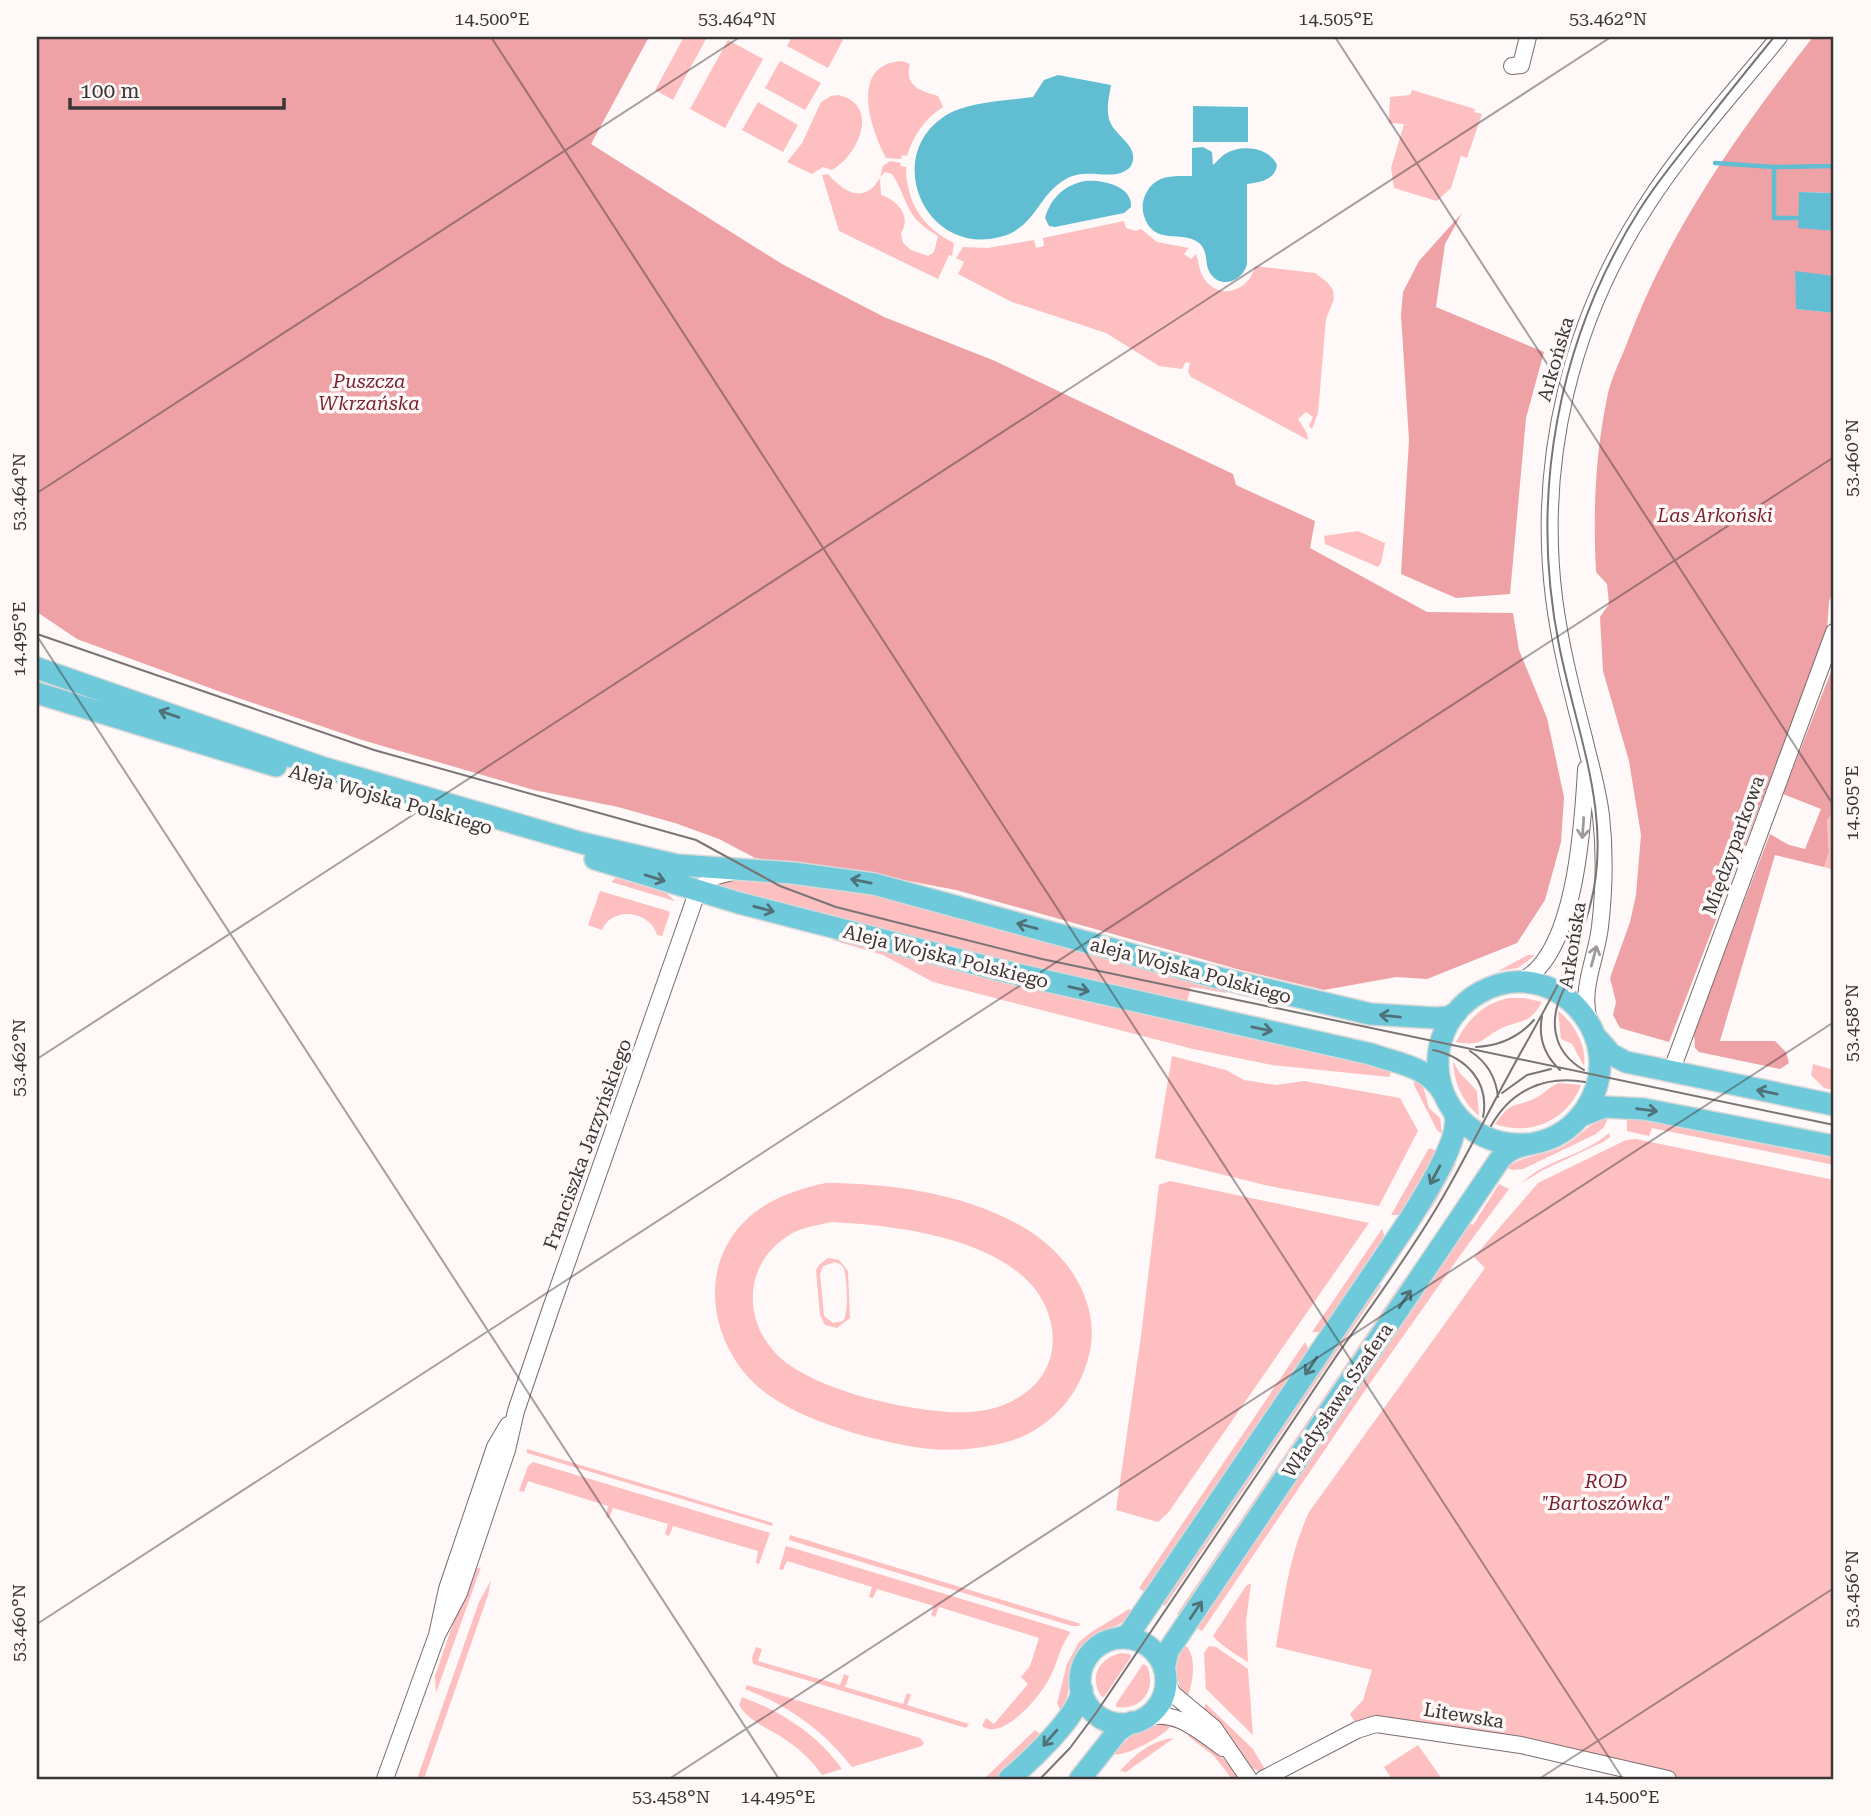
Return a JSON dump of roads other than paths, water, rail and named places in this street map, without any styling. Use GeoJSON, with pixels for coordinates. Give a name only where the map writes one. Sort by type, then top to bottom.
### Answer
{"type":"FeatureCollection","features":[{"type":"Feature","properties":{"kind":"main road","name":"Aleja Wojska Polskiego"},"geometry":{"type":"LineString","coordinates":[[37,668],[321,766],[582,843],[671,864],[846,878],[928,898]]}},
{"type":"Feature","properties":{"kind":"main road","name":"Aleja Wojska Polskiego"},"geometry":{"type":"LineString","coordinates":[[37,693],[698,890],[1003,971],[1195,1015]]}},
{"type":"Feature","properties":{"kind":"main road","name":"aleja Wojska Polskiego"},"geometry":{"type":"LineString","coordinates":[[928,898],[1303,1000],[1400,1017],[1439,1018],[1457,1012]]}},
{"type":"Feature","properties":{"kind":"main road"},"geometry":{"type":"LineString","coordinates":[[1009,1779],[1041,1749],[1079,1702],[1082,1671],[1090,1654],[1105,1642],[1126,1636],[1133,1628],[1408,1222],[1447,1151],[1457,1122],[1439,1074],[1438,1054],[1444,1034],[1457,1012],[1472,998],[1485,990],[1504,984],[1519,982],[1539,985],[1561,994],[1577,1007],[1605,1048],[1619,1059],[1834,1105]]}},
{"type":"Feature","properties":{"kind":"main road","name":"aleja Wojska Polskiego"},"geometry":{"type":"LineString","coordinates":[[1195,1015],[1371,1054],[1426,1073],[1435,1080],[1449,1103]]}},
{"type":"Feature","properties":{"kind":"main road"},"geometry":{"type":"LineString","coordinates":[[1581,1116],[1593,1096],[1600,1071],[1599,1051],[1591,1027]]}},
{"type":"Feature","properties":{"kind":"main road"},"geometry":{"type":"LineString","coordinates":[[1449,1103],[1477,1133],[1491,1139],[1518,1144],[1555,1136],[1581,1116],[1604,1107],[1644,1109],[1834,1146]]}},
{"type":"Feature","properties":{"kind":"main road","name":"Władysława Szafera"},"geometry":{"type":"LineString","coordinates":[[1165,1675],[1168,1651],[1496,1164],[1518,1144]]}},
{"type":"Feature","properties":{"kind":"main road"},"geometry":{"type":"LineString","coordinates":[[1080,1779],[1118,1731],[1137,1721],[1159,1703],[1165,1675],[1157,1654],[1146,1644],[1119,1638]]}},
{"type":"Feature","properties":{"kind":"main road"},"geometry":{"type":"LineString","coordinates":[[1082,1690],[1090,1707],[1100,1717],[1118,1723],[1137,1721]]}},
{"type":"Feature","properties":{"kind":"street"},"geometry":{"type":"LineString","coordinates":[[1512,65],[1521,65],[1528,37]]}},
{"type":"Feature","properties":{"kind":"street","name":"Arkońska"},"geometry":{"type":"LineString","coordinates":[[1591,1027],[1585,994],[1600,926],[1602,833],[1598,799],[1557,618],[1550,554],[1550,495],[1559,422],[1574,361],[1599,292],[1630,230],[1660,186],[1779,37]]}},
{"type":"Feature","properties":{"kind":"street","name":"Międzyparkowa"},"geometry":{"type":"LineString","coordinates":[[1671,1072],[1834,632]]}},
{"type":"Feature","properties":{"kind":"street"},"geometry":{"type":"LineString","coordinates":[[85,708],[92,687]]}},
{"type":"Feature","properties":{"kind":"street","name":"Arkońska"},"geometry":{"type":"LineString","coordinates":[[1519,982],[1533,974],[1541,965],[1555,939],[1571,895],[1583,834],[1587,749]]}},
{"type":"Feature","properties":{"kind":"street","name":"Aleja Wojska Polskiego"},"geometry":{"type":"LineString","coordinates":[[671,864],[688,876],[698,890],[713,877],[741,870]]}},
{"type":"Feature","properties":{"kind":"street","name":"Franciszka Jarzyńskiego"},"geometry":{"type":"LineString","coordinates":[[385,1779],[437,1634],[459,1593],[507,1450],[516,1411],[698,890]]}},
{"type":"Feature","properties":{"kind":"street"},"geometry":{"type":"LineString","coordinates":[[1165,1675],[1173,1694],[1214,1728],[1249,1779]]}},
{"type":"Feature","properties":{"kind":"street"},"geometry":{"type":"LineString","coordinates":[[1137,1721],[1162,1714],[1175,1717],[1235,1758]]}},
{"type":"Feature","properties":{"kind":"street","name":"Litewska"},"geometry":{"type":"LineString","coordinates":[[1263,1779],[1357,1730],[1377,1724],[1521,1745],[1668,1779]]}},
{"type":"Feature","properties":{"kind":"water"},"geometry":{"type":"Polygon","coordinates":[[[1058,75],[1111,85],[1109,119],[1130,147],[1133,159],[1131,166],[1118,174],[1084,174],[1066,179],[1049,193],[1022,226],[1000,237],[973,239],[950,231],[932,217],[920,197],[915,174],[917,151],[929,130],[950,113],[968,106],[1033,97],[1044,80],[1058,75]]]}},
{"type":"Feature","properties":{"kind":"water"},"geometry":{"type":"Polygon","coordinates":[[[1193,106],[1248,107],[1248,142],[1193,142],[1193,106]]]}},
{"type":"Feature","properties":{"kind":"water"},"geometry":{"type":"Polygon","coordinates":[[[1203,147],[1212,152],[1213,165],[1225,154],[1246,148],[1268,154],[1277,165],[1270,177],[1247,184],[1247,264],[1241,275],[1231,281],[1220,281],[1210,273],[1204,250],[1199,243],[1154,231],[1143,213],[1144,199],[1152,185],[1168,177],[1192,176],[1192,148],[1203,147]]]}},
{"type":"Feature","properties":{"kind":"water"},"geometry":{"type":"Polygon","coordinates":[[[1085,181],[1115,185],[1127,194],[1131,207],[1124,213],[1049,226],[1045,218],[1055,199],[1065,189],[1085,181]]]}},
{"type":"Feature","properties":{"kind":"water"},"geometry":{"type":"Polygon","coordinates":[[[1799,192],[1834,193],[1834,231],[1798,228],[1799,192]]]}},
{"type":"Feature","properties":{"kind":"water"},"geometry":{"type":"Polygon","coordinates":[[[1795,271],[1834,276],[1834,313],[1796,309],[1795,271]]]}},
{"type":"Feature","properties":{"kind":"waterway"},"geometry":{"type":"LineString","coordinates":[[1715,163],[1774,167],[1774,218],[1798,218]]}},
{"type":"Feature","properties":{"kind":"waterway"},"geometry":{"type":"LineString","coordinates":[[1774,167],[1834,166]]}},
{"type":"Feature","properties":{"kind":"tram line"},"geometry":{"type":"LineString","coordinates":[[1040,1779],[1070,1748],[1096,1713],[1414,1244],[1458,1171],[1575,949],[1590,906],[1598,840],[1590,775],[1559,645],[1547,531],[1550,475],[1570,364],[1612,259],[1640,209],[1656,185],[1774,37]]}},
{"type":"Feature","properties":{"kind":"tram line"},"geometry":{"type":"LineString","coordinates":[[37,634],[374,750],[696,840],[780,886],[836,907],[1042,959],[1834,1125]]}},
{"type":"Feature","properties":{"kind":"tram line"},"geometry":{"type":"LineString","coordinates":[[1564,989],[1556,1012],[1556,1034],[1565,1054],[1584,1070]]}},
{"type":"Feature","properties":{"kind":"tram line"},"geometry":{"type":"LineString","coordinates":[[1542,1016],[1544,1045],[1560,1070]]}},
{"type":"Feature","properties":{"kind":"tram line"},"geometry":{"type":"LineString","coordinates":[[1476,1047],[1508,1040],[1534,1020]]}},
{"type":"Feature","properties":{"kind":"tram line"},"geometry":{"type":"LineString","coordinates":[[1433,1050],[1456,1058],[1473,1073],[1483,1093],[1483,1117]]}},
{"type":"Feature","properties":{"kind":"tram line"},"geometry":{"type":"LineString","coordinates":[[1470,1051],[1490,1071],[1498,1097]]}},
{"type":"Feature","properties":{"kind":"tram line"},"geometry":{"type":"LineString","coordinates":[[1502,1093],[1527,1075],[1551,1069]]}},
{"type":"Feature","properties":{"kind":"tram line"},"geometry":{"type":"LineString","coordinates":[[1491,1126],[1508,1103],[1530,1088],[1556,1081],[1585,1082]]}},
{"type":"Feature","properties":{"kind":"park label","name":"Puszcza Wkrzańska"},"geometry":{"type":"Point","coordinates":[369,392]}},
{"type":"Feature","properties":{"kind":"park label","name":"Las Arkoński"},"geometry":{"type":"Point","coordinates":[1715,515]}},
{"type":"Feature","properties":{"kind":"park label","name":"ROD \"Bartoszówka\""},"geometry":{"type":"Point","coordinates":[1606,1492]}}]}
